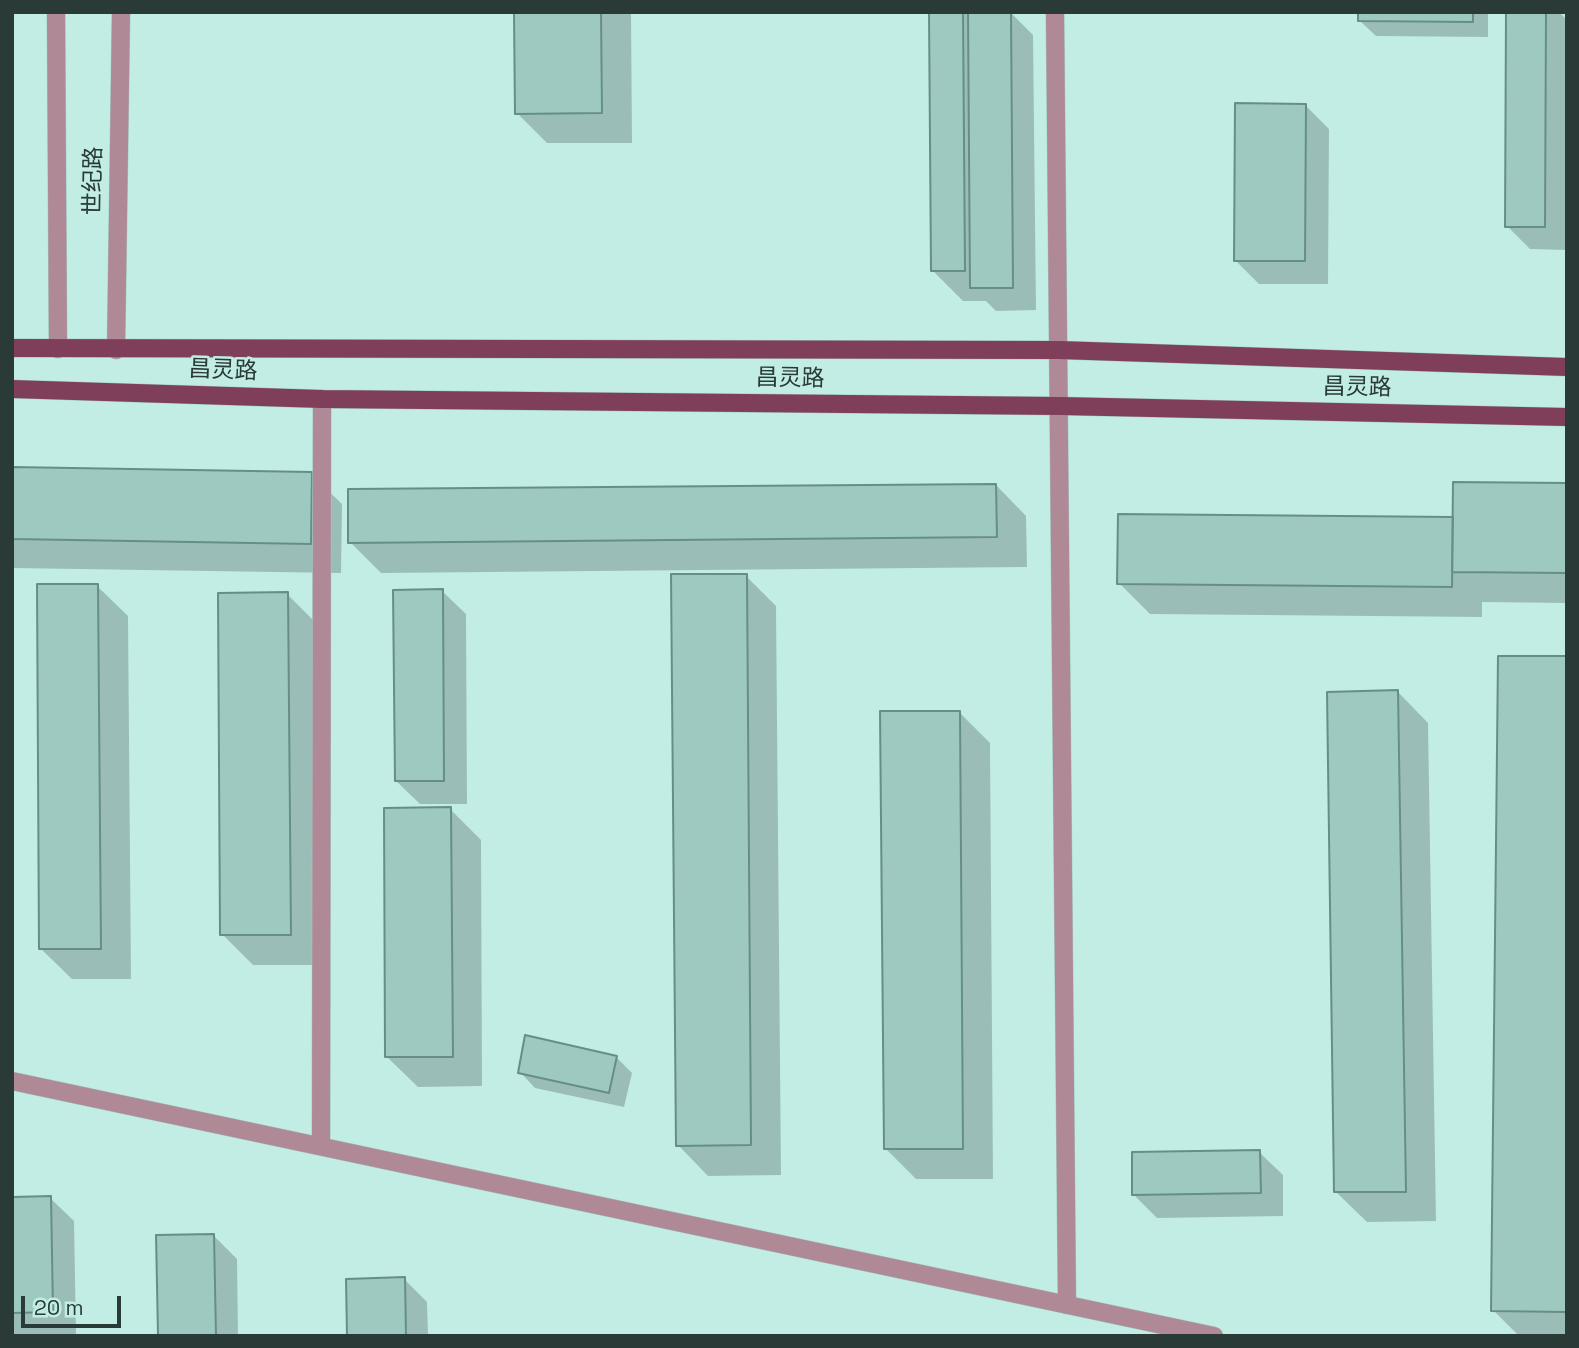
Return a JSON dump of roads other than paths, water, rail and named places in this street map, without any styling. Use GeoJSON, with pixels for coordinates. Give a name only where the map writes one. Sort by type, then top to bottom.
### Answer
{"type":"FeatureCollection","features":[{"type":"Feature","properties":{"kind":"main road","name":"昌灵路"},"geometry":{"type":"LineString","coordinates":[[12,348],[1059,350],[1567,367]]}},
{"type":"Feature","properties":{"kind":"main road","name":"昌灵路"},"geometry":{"type":"LineString","coordinates":[[12,389],[322,399],[1060,406],[1567,417]]}},
{"type":"Feature","properties":{"kind":"street","name":"世纪路"},"geometry":{"type":"LineString","coordinates":[[56,12],[58,349]]}},
{"type":"Feature","properties":{"kind":"street","name":"世纪路"},"geometry":{"type":"LineString","coordinates":[[116,350],[121,12]]}},
{"type":"Feature","properties":{"kind":"street"},"geometry":{"type":"LineString","coordinates":[[1055,12],[1067,1304]]}},
{"type":"Feature","properties":{"kind":"street"},"geometry":{"type":"LineString","coordinates":[[321,1146],[322,399]]}},
{"type":"Feature","properties":{"kind":"street"},"geometry":{"type":"LineString","coordinates":[[12,1081],[1067,1304],[1179,1332],[1214,1336]]}}]}
